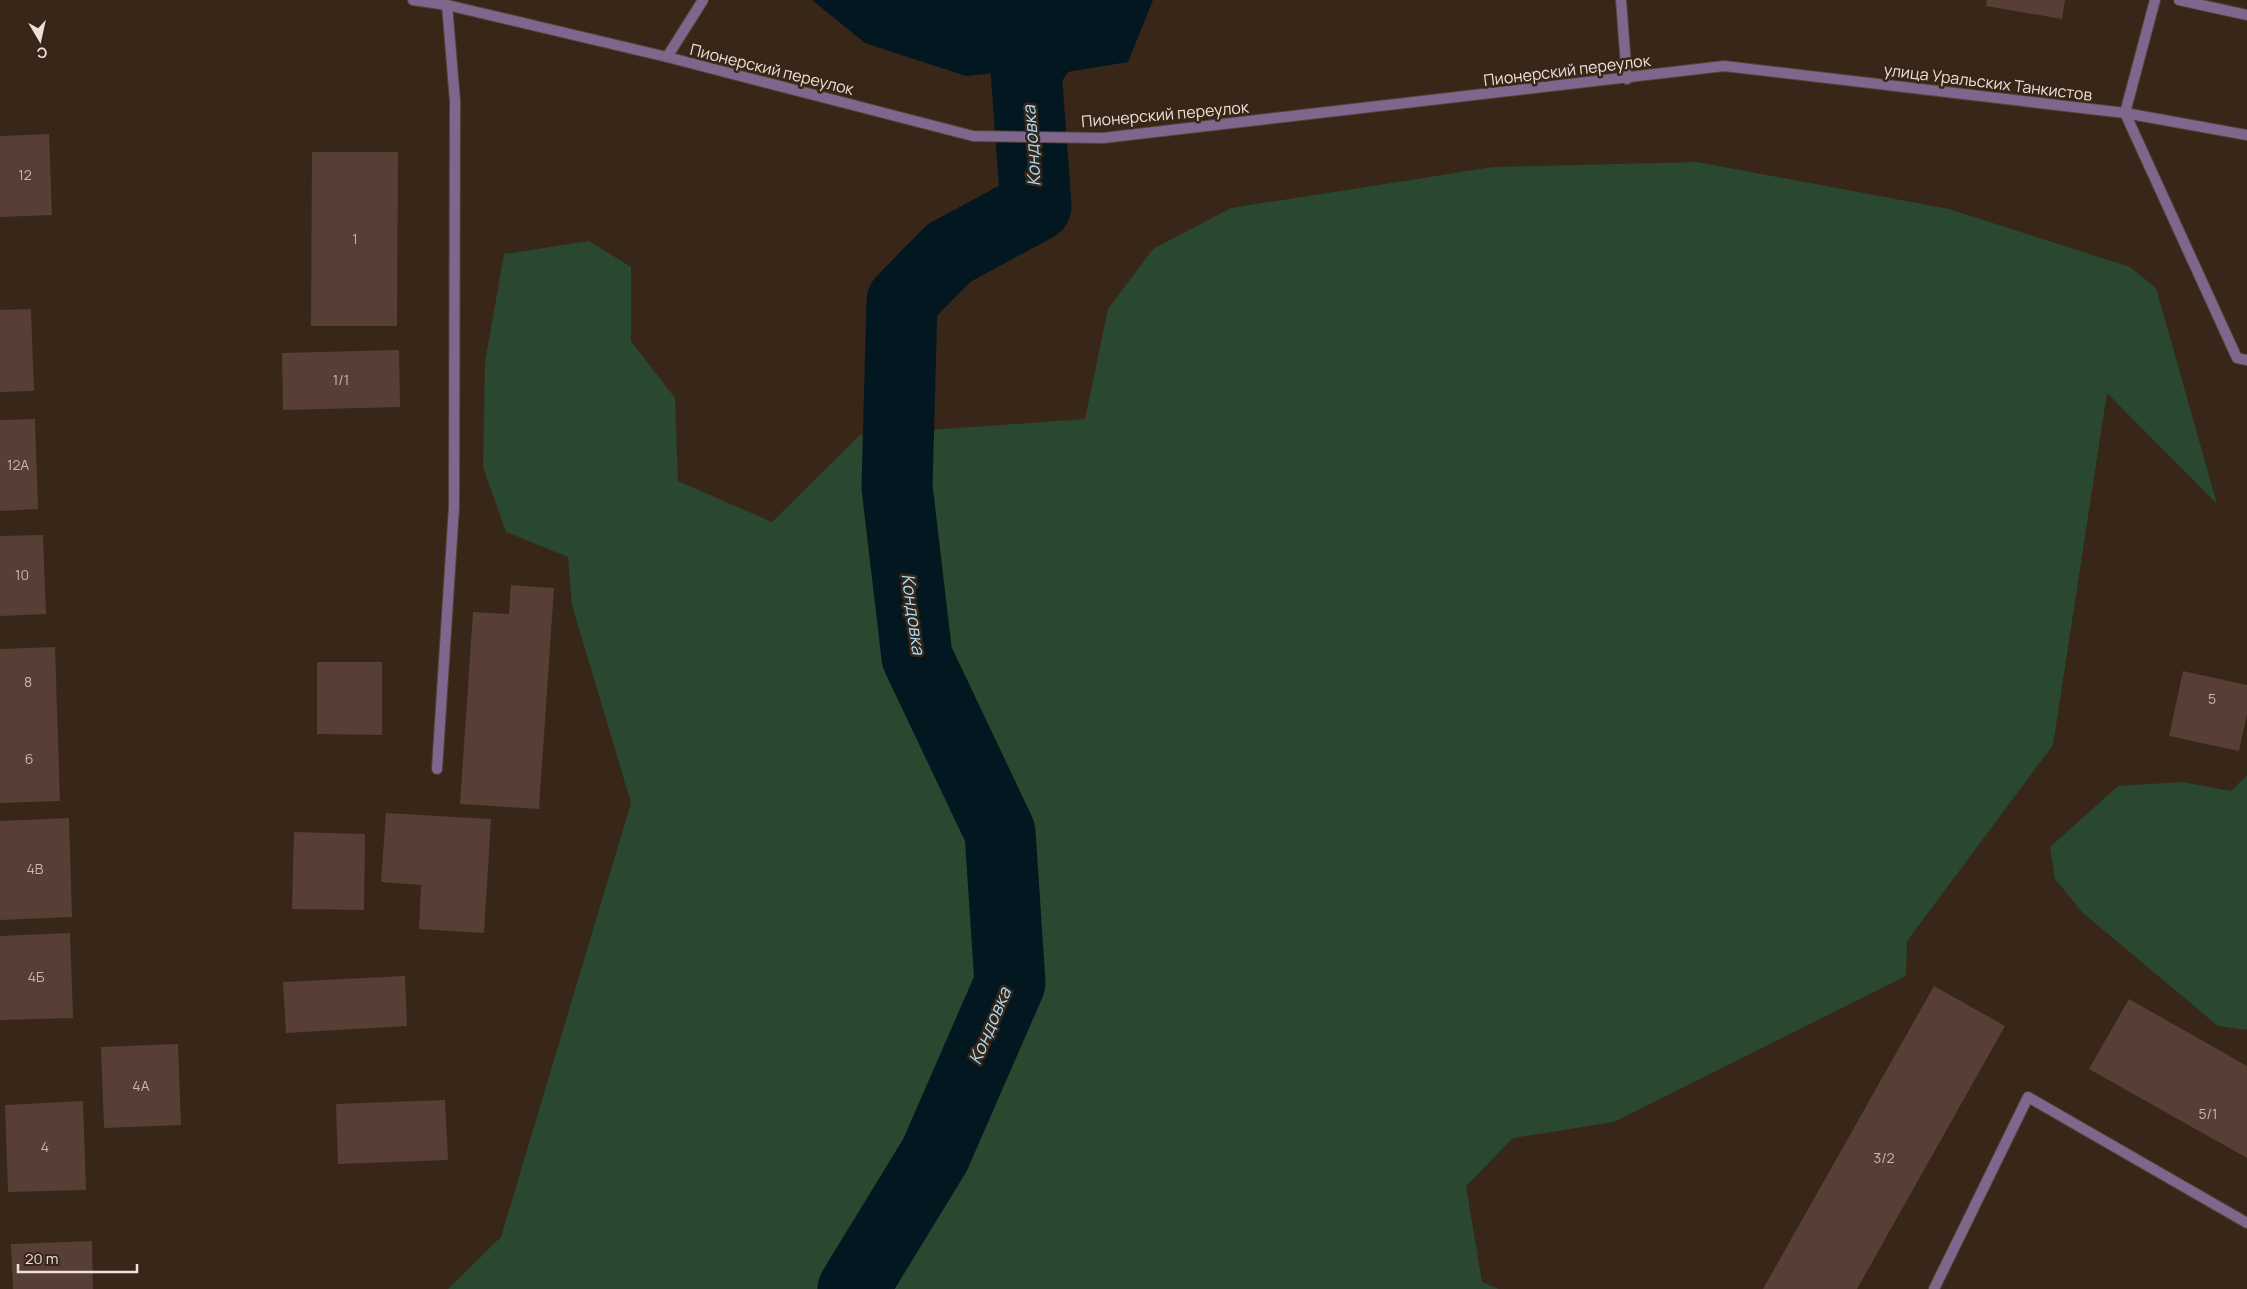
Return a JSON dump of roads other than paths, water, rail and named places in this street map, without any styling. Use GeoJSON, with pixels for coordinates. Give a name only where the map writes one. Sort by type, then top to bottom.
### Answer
{"type":"FeatureCollection","features":[{"type":"Feature","properties":{"kind":"street","name":"Пионерский переулок"},"geometry":{"type":"LineString","coordinates":[[413,0],[447,3],[667,57],[973,136],[1103,138],[1627,79],[1724,66]]}},
{"type":"Feature","properties":{"kind":"street"},"geometry":{"type":"LineString","coordinates":[[667,57],[703,0]]}},
{"type":"Feature","properties":{"kind":"street"},"geometry":{"type":"LineString","coordinates":[[1621,0],[1627,79]]}},
{"type":"Feature","properties":{"kind":"street"},"geometry":{"type":"LineString","coordinates":[[2155,0],[2125,113],[2237,358],[2247,360]]}},
{"type":"Feature","properties":{"kind":"street"},"geometry":{"type":"LineString","coordinates":[[2179,0],[2247,15]]}},
{"type":"Feature","properties":{"kind":"street"},"geometry":{"type":"LineString","coordinates":[[437,769],[454,507],[455,100],[447,3]]}},
{"type":"Feature","properties":{"kind":"street","name":"улица Уральских Танкистов"},"geometry":{"type":"LineString","coordinates":[[1724,66],[2125,113],[2247,135]]}},
{"type":"Feature","properties":{"kind":"street"},"geometry":{"type":"LineString","coordinates":[[1934,1289],[2028,1097],[2247,1223]]}},
{"type":"Feature","properties":{"kind":"water"},"geometry":{"type":"Polygon","coordinates":[[[812,0],[1153,0],[1128,62],[1049,75],[1026,70],[966,76],[865,43],[812,0]]]}},
{"type":"Feature","properties":{"kind":"waterway","name":"Кондовка"},"geometry":{"type":"LineString","coordinates":[[853,1289],[935,1155],[1010,983],[1000,832],[917,657],[897,487],[902,301],[949,253],[1036,206],[1026,70],[1076,0]]}}]}
